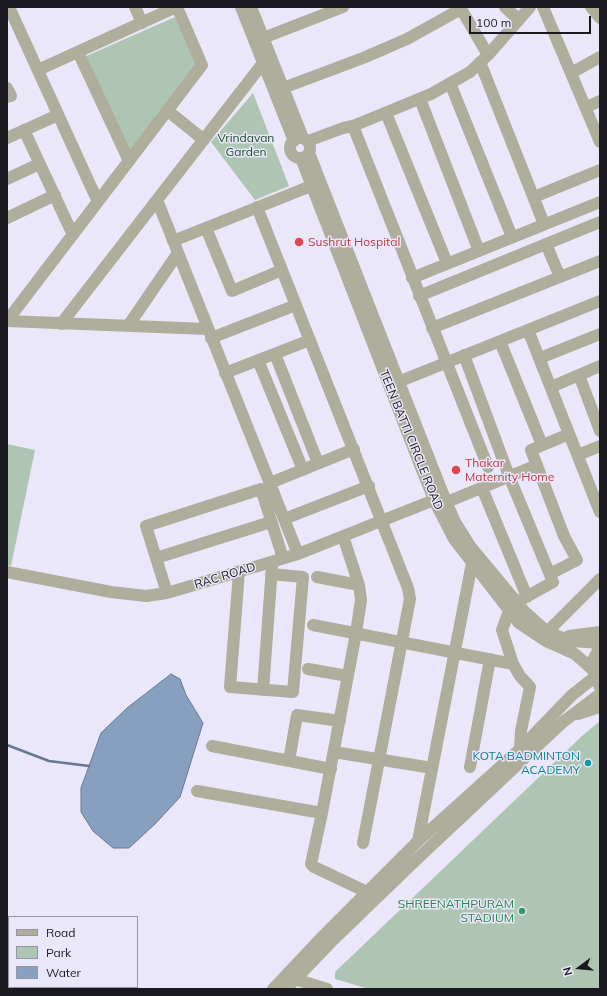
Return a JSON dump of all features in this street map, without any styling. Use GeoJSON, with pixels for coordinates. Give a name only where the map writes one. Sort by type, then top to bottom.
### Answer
{"type":"FeatureCollection","features":[{"type":"Feature","properties":{"kind":"street"},"geometry":{"type":"LineString","coordinates":[[135,7],[142,23]]}},
{"type":"Feature","properties":{"kind":"street"},"geometry":{"type":"LineString","coordinates":[[38,70],[176,7],[202,65],[130,162],[8,316],[7,321],[128,326],[209,334],[296,305]]}},
{"type":"Feature","properties":{"kind":"street"},"geometry":{"type":"LineString","coordinates":[[241,7],[263,63],[304,147]]}},
{"type":"Feature","properties":{"kind":"street"},"geometry":{"type":"LineString","coordinates":[[251,7],[394,383],[473,557],[418,841]]}},
{"type":"Feature","properties":{"kind":"street"},"geometry":{"type":"LineString","coordinates":[[263,38],[321,11],[343,7]]}},
{"type":"Feature","properties":{"kind":"street"},"geometry":{"type":"LineString","coordinates":[[505,7],[519,20]]}},
{"type":"Feature","properties":{"kind":"street"},"geometry":{"type":"LineString","coordinates":[[304,147],[343,128],[353,126],[420,99],[470,72],[484,59],[530,7]]}},
{"type":"Feature","properties":{"kind":"street"},"geometry":{"type":"LineString","coordinates":[[543,7],[600,142]]}},
{"type":"Feature","properties":{"kind":"street"},"geometry":{"type":"LineString","coordinates":[[592,7],[600,18]]}},
{"type":"Feature","properties":{"kind":"street"},"geometry":{"type":"LineString","coordinates":[[283,88],[363,58],[407,39],[461,8],[484,59],[544,224]]}},
{"type":"Feature","properties":{"kind":"street"},"geometry":{"type":"LineString","coordinates":[[9,12],[38,70],[98,202]]}},
{"type":"Feature","properties":{"kind":"street"},"geometry":{"type":"LineString","coordinates":[[78,52],[130,162]]}},
{"type":"Feature","properties":{"kind":"street"},"geometry":{"type":"LineString","coordinates":[[61,324],[263,63]]}},
{"type":"Feature","properties":{"kind":"street"},"geometry":{"type":"LineString","coordinates":[[571,73],[597,64]]}},
{"type":"Feature","properties":{"kind":"street"},"geometry":{"type":"LineString","coordinates":[[450,83],[512,238]]}},
{"type":"Feature","properties":{"kind":"street"},"geometry":{"type":"LineString","coordinates":[[7,88],[11,96],[7,97]]}},
{"type":"Feature","properties":{"kind":"street"},"geometry":{"type":"LineString","coordinates":[[420,99],[479,251]]}},
{"type":"Feature","properties":{"kind":"street"},"geometry":{"type":"LineString","coordinates":[[586,107],[600,101]]}},
{"type":"Feature","properties":{"kind":"street"},"geometry":{"type":"LineString","coordinates":[[168,112],[204,140]]}},
{"type":"Feature","properties":{"kind":"street"},"geometry":{"type":"LineString","coordinates":[[386,113],[447,263]]}},
{"type":"Feature","properties":{"kind":"street"},"geometry":{"type":"LineString","coordinates":[[7,138],[58,115]]}},
{"type":"Feature","properties":{"kind":"street"},"geometry":{"type":"LineString","coordinates":[[353,126],[419,296],[488,467]]}},
{"type":"Feature","properties":{"kind":"street"},"geometry":{"type":"LineString","coordinates":[[24,130],[73,235]]}},
{"type":"Feature","properties":{"kind":"street","name":"TEEN BATTI CIRCLE ROAD"},"geometry":{"type":"LineString","coordinates":[[304,147],[311,186],[394,383],[434,500],[454,538],[518,603],[519,623],[533,633],[575,654],[596,678]]}},
{"type":"Feature","properties":{"kind":"street"},"geometry":{"type":"LineString","coordinates":[[7,179],[39,164]]}},
{"type":"Feature","properties":{"kind":"street"},"geometry":{"type":"LineString","coordinates":[[534,198],[600,170]]}},
{"type":"Feature","properties":{"kind":"street"},"geometry":{"type":"LineString","coordinates":[[173,241],[311,186]]}},
{"type":"Feature","properties":{"kind":"street"},"geometry":{"type":"LineString","coordinates":[[7,218],[55,195]]}},
{"type":"Feature","properties":{"kind":"street"},"geometry":{"type":"LineString","coordinates":[[157,200],[209,334],[298,554]]}},
{"type":"Feature","properties":{"kind":"street"},"geometry":{"type":"LineString","coordinates":[[412,278],[600,202]]}},
{"type":"Feature","properties":{"kind":"street"},"geometry":{"type":"LineString","coordinates":[[257,207],[369,486],[408,588],[410,599],[363,843]]}},
{"type":"Feature","properties":{"kind":"street"},"geometry":{"type":"LineString","coordinates":[[419,296],[600,222]]}},
{"type":"Feature","properties":{"kind":"street"},"geometry":{"type":"LineString","coordinates":[[206,228],[232,291],[282,270]]}},
{"type":"Feature","properties":{"kind":"street"},"geometry":{"type":"LineString","coordinates":[[546,244],[560,277]]}},
{"type":"Feature","properties":{"kind":"street"},"geometry":{"type":"LineString","coordinates":[[128,326],[178,253]]}},
{"type":"Feature","properties":{"kind":"street"},"geometry":{"type":"LineString","coordinates":[[432,328],[600,261]]}},
{"type":"Feature","properties":{"kind":"street"},"geometry":{"type":"LineString","coordinates":[[394,383],[600,301]]}},
{"type":"Feature","properties":{"kind":"street"},"geometry":{"type":"LineString","coordinates":[[528,330],[600,512]]}},
{"type":"Feature","properties":{"kind":"street"},"geometry":{"type":"LineString","coordinates":[[540,358],[600,334]]}},
{"type":"Feature","properties":{"kind":"street"},"geometry":{"type":"LineString","coordinates":[[225,372],[310,340]]}},
{"type":"Feature","properties":{"kind":"street"},"geometry":{"type":"LineString","coordinates":[[500,341],[542,445]]}},
{"type":"Feature","properties":{"kind":"street"},"geometry":{"type":"LineString","coordinates":[[275,354],[318,464]]}},
{"type":"Feature","properties":{"kind":"street"},"geometry":{"type":"LineString","coordinates":[[464,355],[509,476],[553,582],[518,603],[502,630],[513,664],[520,676],[530,687],[521,731],[520,749]]}},
{"type":"Feature","properties":{"kind":"street"},"geometry":{"type":"LineString","coordinates":[[258,360],[303,470]]}},
{"type":"Feature","properties":{"kind":"street"},"geometry":{"type":"LineString","coordinates":[[550,386],[600,366]]}},
{"type":"Feature","properties":{"kind":"street"},"geometry":{"type":"LineString","coordinates":[[579,375],[600,430]]}},
{"type":"Feature","properties":{"kind":"street"},"geometry":{"type":"LineString","coordinates":[[550,574],[577,560],[564,536],[531,450],[569,434]]}},
{"type":"Feature","properties":{"kind":"street"},"geometry":{"type":"LineString","coordinates":[[578,455],[600,446]]}},
{"type":"Feature","properties":{"kind":"street"},"geometry":{"type":"LineString","coordinates":[[270,483],[354,449]]}},
{"type":"Feature","properties":{"kind":"street"},"geometry":{"type":"LineString","coordinates":[[447,502],[537,465]]}},
{"type":"Feature","properties":{"kind":"street"},"geometry":{"type":"LineString","coordinates":[[284,519],[369,486]]}},
{"type":"Feature","properties":{"kind":"street"},"geometry":{"type":"LineString","coordinates":[[482,488],[518,603],[525,612],[548,631],[560,638],[572,641],[600,643]]}},
{"type":"Feature","properties":{"kind":"street"},"geometry":{"type":"LineString","coordinates":[[167,593],[146,526],[261,489],[271,522],[278,560],[271,574],[263,690]]}},
{"type":"Feature","properties":{"kind":"street","name":"RAC ROAD"},"geometry":{"type":"LineString","coordinates":[[7,572],[111,592],[146,596],[167,593],[298,554],[434,500]]}},
{"type":"Feature","properties":{"kind":"street"},"geometry":{"type":"LineString","coordinates":[[156,558],[271,522]]}},
{"type":"Feature","properties":{"kind":"street"},"geometry":{"type":"LineString","coordinates":[[343,536],[359,585],[361,600],[340,721],[314,846],[312,866],[367,892]]}},
{"type":"Feature","properties":{"kind":"street"},"geometry":{"type":"LineString","coordinates":[[239,572],[230,687],[293,692],[303,577],[271,574]]}},
{"type":"Feature","properties":{"kind":"street"},"geometry":{"type":"LineString","coordinates":[[317,577],[359,585]]}},
{"type":"Feature","properties":{"kind":"street"},"geometry":{"type":"LineString","coordinates":[[548,631],[600,579]]}},
{"type":"Feature","properties":{"kind":"street"},"geometry":{"type":"LineString","coordinates":[[313,625],[513,664]]}},
{"type":"Feature","properties":{"kind":"street"},"geometry":{"type":"LineString","coordinates":[[560,638],[600,632]]}},
{"type":"Feature","properties":{"kind":"street"},"geometry":{"type":"LineString","coordinates":[[273,989],[418,841],[520,749],[572,695],[596,678],[593,660],[600,647]]}},
{"type":"Feature","properties":{"kind":"street"},"geometry":{"type":"LineString","coordinates":[[470,767],[490,659]]}},
{"type":"Feature","properties":{"kind":"street"},"geometry":{"type":"LineString","coordinates":[[308,669],[348,676]]}},
{"type":"Feature","properties":{"kind":"street"},"geometry":{"type":"LineString","coordinates":[[286,989],[294,979],[414,862],[571,716],[600,694]]}},
{"type":"Feature","properties":{"kind":"street"},"geometry":{"type":"LineString","coordinates":[[571,716],[600,707]]}},
{"type":"Feature","properties":{"kind":"street"},"geometry":{"type":"LineString","coordinates":[[289,761],[297,715],[340,721]]}},
{"type":"Feature","properties":{"kind":"street"},"geometry":{"type":"LineString","coordinates":[[212,746],[330,769]]}},
{"type":"Feature","properties":{"kind":"street"},"geometry":{"type":"LineString","coordinates":[[334,752],[432,768]]}},
{"type":"Feature","properties":{"kind":"street"},"geometry":{"type":"LineString","coordinates":[[197,791],[322,813]]}},
{"type":"Feature","properties":{"kind":"street"},"geometry":{"type":"LineString","coordinates":[[294,979],[327,989]]}},
{"type":"Feature","properties":{"kind":"green space"},"geometry":{"type":"Polygon","coordinates":[[[175,17],[197,64],[128,153],[84,57],[175,17]]]}},
{"type":"Feature","properties":{"kind":"green space","name":"Vrindavan Garden"},"geometry":{"type":"Polygon","coordinates":[[[253,93],[289,186],[255,200],[211,142],[253,93]]]}},
{"type":"Feature","properties":{"kind":"green space"},"geometry":{"type":"Polygon","coordinates":[[[7,444],[35,450],[11,566],[7,565],[7,444]]]}},
{"type":"Feature","properties":{"kind":"green space"},"geometry":{"type":"Polygon","coordinates":[[[600,721],[600,989],[369,989],[335,979],[335,972],[582,736],[600,721]]]}},
{"type":"Feature","properties":{"kind":"water"},"geometry":{"type":"Polygon","coordinates":[[[171,674],[180,679],[186,695],[203,723],[180,797],[156,823],[129,848],[113,848],[93,831],[81,812],[81,788],[101,733],[127,708],[171,674]]]}},
{"type":"Feature","properties":{"kind":"waterway"},"geometry":{"type":"LineString","coordinates":[[7,745],[49,761],[89,766]]}},
{"type":"Feature","properties":{"kind":"place","name":"Sushrut Hospital"},"geometry":{"type":"Point","coordinates":[299,242]}},
{"type":"Feature","properties":{"kind":"place","name":"Thakar Maternity Home"},"geometry":{"type":"Point","coordinates":[456,470]}},
{"type":"Feature","properties":{"kind":"place","name":"KOTA BADMINTON ACADEMY"},"geometry":{"type":"Point","coordinates":[588,763]}},
{"type":"Feature","properties":{"kind":"place","name":"SHREENATHPURAM STADIUM"},"geometry":{"type":"Point","coordinates":[522,911]}}]}
